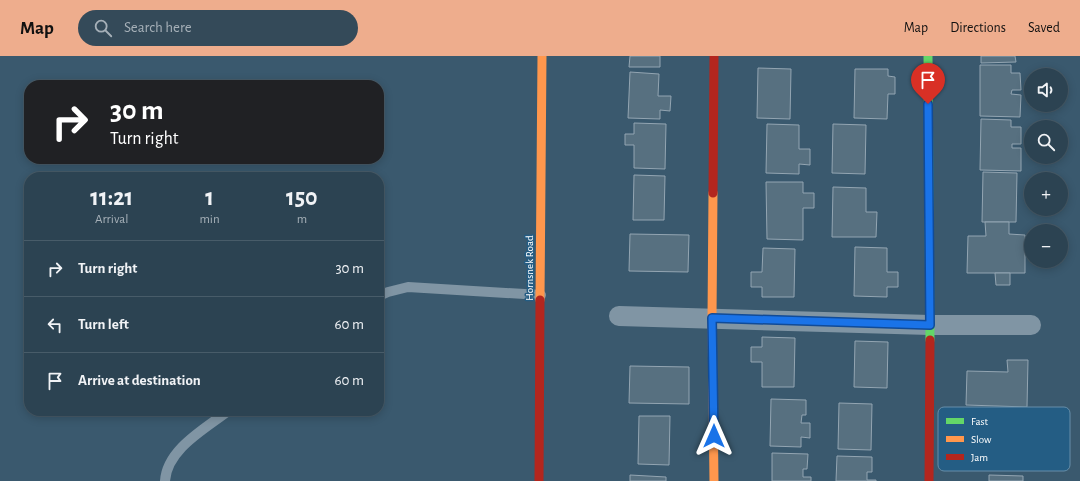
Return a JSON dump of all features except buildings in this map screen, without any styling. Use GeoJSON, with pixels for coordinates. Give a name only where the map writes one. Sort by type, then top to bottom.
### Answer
{"type":"FeatureCollection","features":[{"type":"Feature","properties":{"kind":"street","name":"Hornsnek Road"},"geometry":{"type":"LineString","coordinates":[[539,481],[542,56]]}},
{"type":"Feature","properties":{"kind":"street"},"geometry":{"type":"LineString","coordinates":[[714,56],[712,318],[714,481]]}},
{"type":"Feature","properties":{"kind":"street"},"geometry":{"type":"LineString","coordinates":[[928,56],[930,325],[929,481]]}},
{"type":"Feature","properties":{"kind":"street"},"geometry":{"type":"LineString","coordinates":[[619,316],[930,325],[1030,325]]}},
{"type":"Feature","properties":{"kind":"lane"},"geometry":{"type":"LineString","coordinates":[[384,294],[408,287],[541,295]]}},
{"type":"Feature","properties":{"kind":"lane"},"geometry":{"type":"LineString","coordinates":[[165,481],[171,460],[182,447],[222,416]]}},
{"type":"Feature","properties":{"kind":"traffic: fast"},"geometry":{"type":"LineString","coordinates":[[928,56],[930,340]]}},
{"type":"Feature","properties":{"kind":"traffic: slow"},"geometry":{"type":"LineString","coordinates":[[540,300],[542,56]]}},
{"type":"Feature","properties":{"kind":"traffic: slow"},"geometry":{"type":"LineString","coordinates":[[713,193],[712,318],[714,481]]}},
{"type":"Feature","properties":{"kind":"traffic: jam"},"geometry":{"type":"LineString","coordinates":[[713,193],[714,56]]}},
{"type":"Feature","properties":{"kind":"traffic: jam"},"geometry":{"type":"LineString","coordinates":[[539,481],[540,300]]}},
{"type":"Feature","properties":{"kind":"traffic: jam"},"geometry":{"type":"LineString","coordinates":[[929,481],[930,340]]}},
{"type":"Feature","properties":{"kind":"route"},"geometry":{"type":"LineString","coordinates":[[714,436],[712,318],[930,325],[928,104]]}}]}
